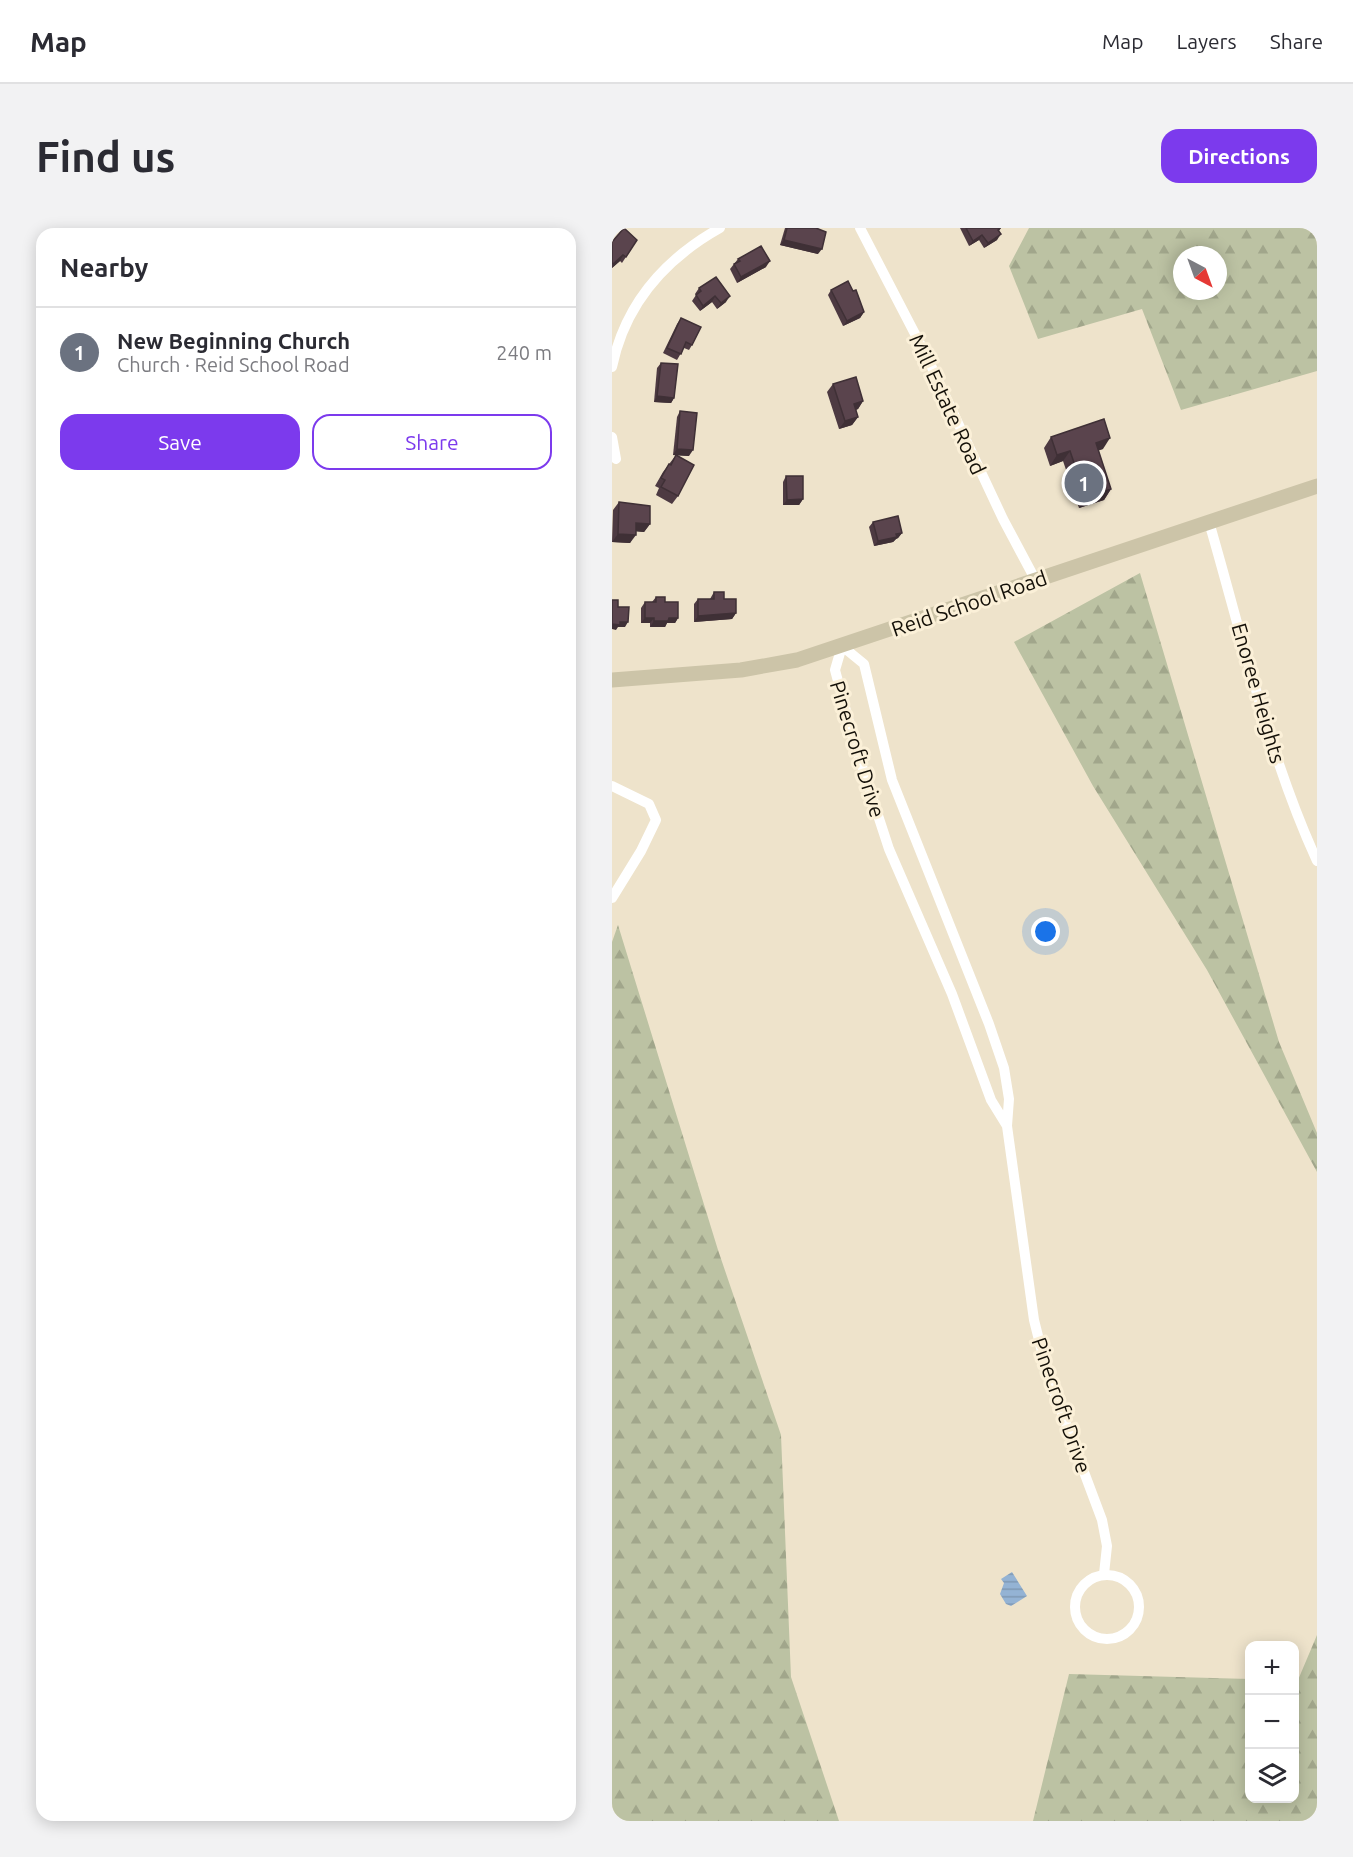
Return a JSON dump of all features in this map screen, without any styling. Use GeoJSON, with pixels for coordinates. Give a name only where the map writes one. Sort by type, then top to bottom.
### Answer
{"type":"FeatureCollection","features":[{"type":"Feature","properties":{"kind":"street"},"geometry":{"type":"LineString","coordinates":[[612,367],[621,330],[639,298],[671,262],[720,228]]}},
{"type":"Feature","properties":{"kind":"street","name":"Mill Estate Road"},"geometry":{"type":"LineString","coordinates":[[860,228],[927,357],[1003,519],[1035,579]]}},
{"type":"Feature","properties":{"kind":"street"},"geometry":{"type":"LineString","coordinates":[[612,437],[616,459]]}},
{"type":"Feature","properties":{"kind":"street","name":"Reid School Road"},"geometry":{"type":"LineString","coordinates":[[612,680],[741,670],[797,660],[1317,486]]}},
{"type":"Feature","properties":{"kind":"street","name":"Enoree Heights"},"geometry":{"type":"LineString","coordinates":[[1209,522],[1275,750],[1294,807],[1317,861]]}},
{"type":"Feature","properties":{"kind":"street","name":"Pinecroft Drive"},"geometry":{"type":"LineString","coordinates":[[1007,1126],[991,1100],[952,994],[889,849],[856,748],[835,670],[842,646],[864,664],[892,780],[989,1024],[1004,1068],[1009,1099],[1007,1126],[1034,1320],[1048,1376],[1102,1520],[1107,1546],[1104,1574]]}},
{"type":"Feature","properties":{"kind":"street"},"geometry":{"type":"LineString","coordinates":[[612,786],[649,804],[656,820],[641,851],[612,898]]}},
{"type":"Feature","properties":{"kind":"street"},"geometry":{"type":"LineString","coordinates":[[1104,1574],[1119,1576],[1131,1585],[1139,1604],[1137,1619],[1129,1631],[1109,1639],[1088,1634],[1078,1623],[1074,1609],[1076,1595],[1085,1583],[1104,1574]]}},
{"type":"Feature","properties":{"kind":"green space"},"geometry":{"type":"Polygon","coordinates":[[[1029,228],[1317,228],[1317,371],[1181,410],[1142,309],[1038,339],[1009,266],[1029,228]]]}},
{"type":"Feature","properties":{"kind":"green space"},"geometry":{"type":"Polygon","coordinates":[[[1140,573],[1279,1042],[1317,1133],[1317,1172],[1207,970],[1093,786],[1014,642],[1140,573]]]}},
{"type":"Feature","properties":{"kind":"green space"},"geometry":{"type":"Polygon","coordinates":[[[618,925],[718,1250],[781,1435],[791,1677],[839,1821],[612,1821],[612,942],[618,925]]]}},
{"type":"Feature","properties":{"kind":"green space"},"geometry":{"type":"Polygon","coordinates":[[[1317,1635],[1317,1821],[1033,1821],[1069,1674],[1245,1679],[1245,1803],[1299,1803],[1299,1678],[1317,1635]]]}},
{"type":"Feature","properties":{"kind":"water"},"geometry":{"type":"Polygon","coordinates":[[[1012,1572],[1027,1596],[1011,1606],[1006,1604],[1000,1594],[1004,1583],[1001,1579],[1012,1572]]]}},
{"type":"Feature","properties":{"kind":"building"},"geometry":{"type":"Polygon","coordinates":[[[624,228],[637,240],[626,257],[623,255],[613,264],[612,242],[624,228]]]}},
{"type":"Feature","properties":{"kind":"building"},"geometry":{"type":"Polygon","coordinates":[[[787,228],[816,228],[826,232],[822,249],[784,240],[787,228]]]}},
{"type":"Feature","properties":{"kind":"building"},"geometry":{"type":"Polygon","coordinates":[[[966,228],[1000,228],[998,230],[1001,234],[988,243],[982,235],[973,241],[966,228]]]}},
{"type":"Feature","properties":{"kind":"building"},"geometry":{"type":"Polygon","coordinates":[[[761,246],[770,261],[741,277],[734,264],[740,261],[738,259],[761,246]]]}},
{"type":"Feature","properties":{"kind":"building"},"geometry":{"type":"Polygon","coordinates":[[[716,277],[730,296],[721,303],[715,296],[703,306],[696,295],[701,291],[699,288],[716,277]]]}},
{"type":"Feature","properties":{"kind":"building"},"geometry":{"type":"Polygon","coordinates":[[[848,281],[853,291],[856,290],[864,312],[847,321],[831,290],[848,281]]]}},
{"type":"Feature","properties":{"kind":"building"},"geometry":{"type":"Polygon","coordinates":[[[681,318],[701,327],[692,345],[686,342],[681,354],[667,348],[681,318]]]}},
{"type":"Feature","properties":{"kind":"building"},"geometry":{"type":"Polygon","coordinates":[[[661,363],[678,364],[674,398],[657,396],[661,363]]]}},
{"type":"Feature","properties":{"kind":"building"},"geometry":{"type":"Polygon","coordinates":[[[856,377],[863,401],[854,404],[858,417],[845,421],[833,384],[856,377]]]}},
{"type":"Feature","properties":{"kind":"building"},"geometry":{"type":"Polygon","coordinates":[[[680,411],[697,413],[693,450],[677,449],[680,411]]]}},
{"type":"Feature","properties":{"kind":"building"},"geometry":{"type":"Polygon","coordinates":[[[1104,419],[1110,438],[1096,443],[1111,489],[1086,498],[1070,451],[1057,455],[1051,437],[1104,419]]]}},
{"type":"Feature","properties":{"kind":"building"},"geometry":{"type":"Polygon","coordinates":[[[676,455],[694,465],[678,496],[661,487],[665,480],[661,478],[676,455]]]}},
{"type":"Feature","properties":{"kind":"building"},"geometry":{"type":"Polygon","coordinates":[[[786,476],[803,476],[803,499],[787,500],[786,476]]]}},
{"type":"Feature","properties":{"kind":"building"},"geometry":{"type":"Polygon","coordinates":[[[619,502],[650,506],[650,524],[636,523],[636,535],[618,534],[619,502]]]}},
{"type":"Feature","properties":{"kind":"building"},"geometry":{"type":"Polygon","coordinates":[[[898,516],[902,533],[896,534],[897,537],[878,541],[873,522],[898,516]]]}},
{"type":"Feature","properties":{"kind":"building"},"geometry":{"type":"Polygon","coordinates":[[[714,592],[724,592],[724,599],[736,599],[736,613],[698,616],[698,599],[714,599],[714,592]]]}},
{"type":"Feature","properties":{"kind":"building"},"geometry":{"type":"Polygon","coordinates":[[[656,597],[665,597],[665,602],[678,602],[678,618],[654,621],[654,618],[645,618],[645,602],[656,602],[656,597]]]}},
{"type":"Feature","properties":{"kind":"building"},"geometry":{"type":"Polygon","coordinates":[[[612,600],[618,600],[618,607],[629,607],[628,622],[620,622],[620,625],[612,624],[612,600]]]}},
{"type":"Feature","properties":{"kind":"place","name":"New Beginning Church"},"geometry":{"type":"Point","coordinates":[1084,483]}}]}
